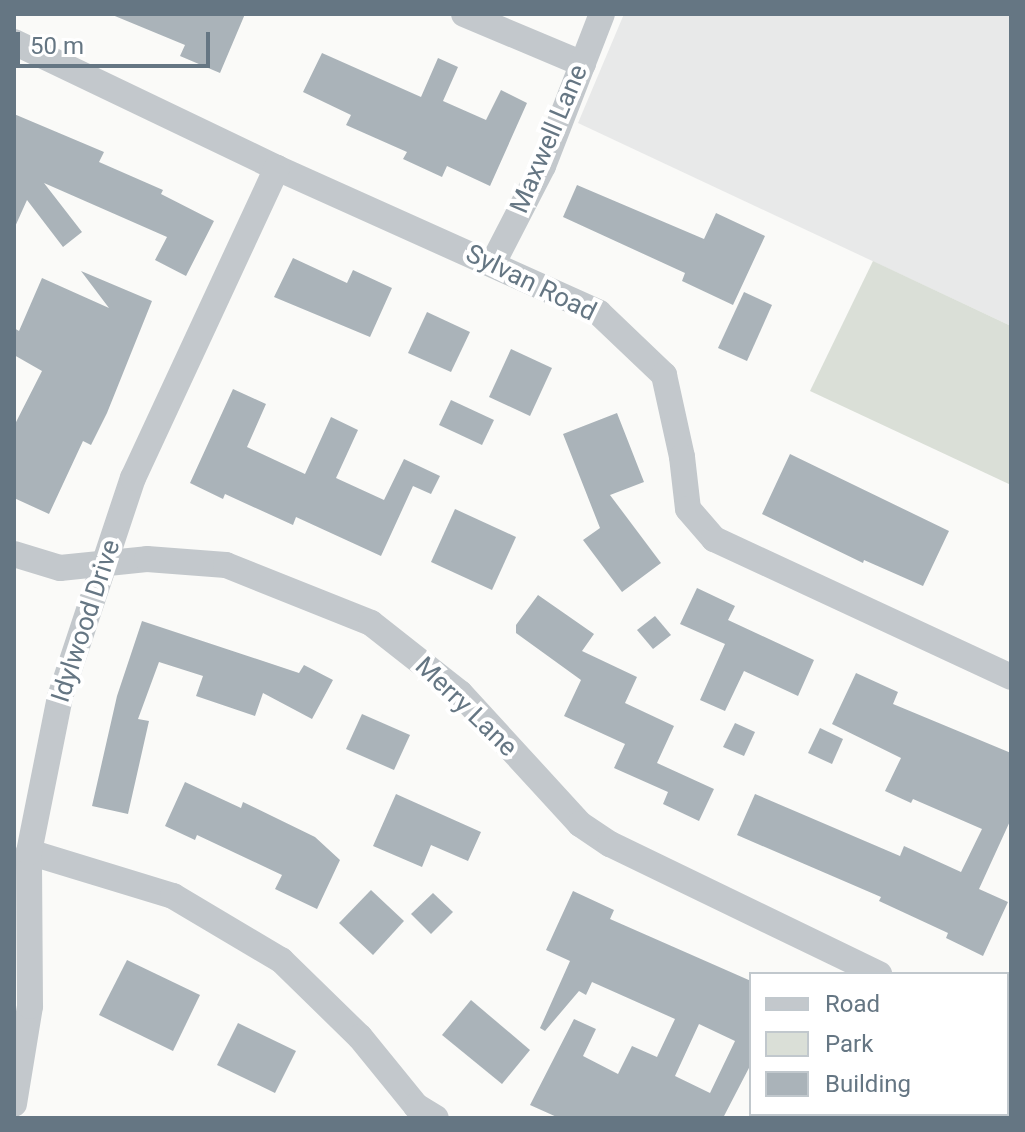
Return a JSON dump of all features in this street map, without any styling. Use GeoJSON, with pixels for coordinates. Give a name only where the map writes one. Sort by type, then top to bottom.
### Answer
{"type":"FeatureCollection","features":[{"type":"Feature","properties":{"kind":"street"},"geometry":{"type":"LineString","coordinates":[[464,14],[583,64]]}},
{"type":"Feature","properties":{"kind":"street","name":"Maxwell Lane"},"geometry":{"type":"LineString","coordinates":[[493,263],[543,166],[602,14]]}},
{"type":"Feature","properties":{"kind":"street","name":"Sylvan Road"},"geometry":{"type":"LineString","coordinates":[[14,42],[277,168],[599,313],[664,375],[682,457],[688,509],[714,539],[1011,677]]}},
{"type":"Feature","properties":{"kind":"street","name":"Idylwood Drive"},"geometry":{"type":"LineString","coordinates":[[14,1104],[30,1006],[29,852],[60,697],[133,478],[277,168]]}},
{"type":"Feature","properties":{"kind":"street","name":"Merry Lane"},"geometry":{"type":"LineString","coordinates":[[14,554],[60,568],[147,559],[226,565],[371,623],[460,693],[580,824],[610,844],[875,972]]}},
{"type":"Feature","properties":{"kind":"street"},"geometry":{"type":"LineString","coordinates":[[29,852],[173,896],[281,960],[360,1037],[416,1106],[436,1118]]}},
{"type":"Feature","properties":{"kind":"shaded area"},"geometry":{"type":"Polygon","coordinates":[[[624,14],[1011,14],[1011,326],[578,123],[624,14]]]}},
{"type":"Feature","properties":{"kind":"green space"},"geometry":{"type":"Polygon","coordinates":[[[873,261],[1011,326],[1011,485],[810,391],[873,261]]]}},
{"type":"Feature","properties":{"kind":"building"},"geometry":{"type":"Polygon","coordinates":[[[110,14],[245,14],[220,73],[180,56],[185,45],[110,14]]]}},
{"type":"Feature","properties":{"kind":"building"},"geometry":{"type":"Polygon","coordinates":[[[322,53],[421,97],[438,58],[458,67],[443,101],[486,120],[501,90],[527,103],[490,186],[447,166],[442,177],[403,159],[407,152],[346,125],[351,115],[303,92],[322,53]]]}},
{"type":"Feature","properties":{"kind":"building"},"geometry":{"type":"Polygon","coordinates":[[[14,114],[104,152],[99,162],[163,190],[161,194],[214,221],[186,276],[155,260],[167,237],[44,183],[82,232],[63,247],[27,200],[14,229],[14,114]]]}},
{"type":"Feature","properties":{"kind":"building"},"geometry":{"type":"Polygon","coordinates":[[[577,185],[704,239],[716,213],[765,236],[733,305],[682,281],[685,273],[563,217],[577,185]]]}},
{"type":"Feature","properties":{"kind":"building"},"geometry":{"type":"Polygon","coordinates":[[[293,258],[347,283],[353,270],[392,288],[370,337],[274,297],[293,258]]]}},
{"type":"Feature","properties":{"kind":"building"},"geometry":{"type":"Polygon","coordinates":[[[81,271],[152,301],[107,413],[91,445],[83,441],[49,514],[14,498],[14,426],[42,371],[14,355],[14,328],[19,331],[42,278],[109,308],[81,271]]]}},
{"type":"Feature","properties":{"kind":"building"},"geometry":{"type":"Polygon","coordinates":[[[744,292],[772,305],[747,361],[718,348],[744,292]]]}},
{"type":"Feature","properties":{"kind":"building"},"geometry":{"type":"Polygon","coordinates":[[[427,312],[470,332],[451,372],[408,353],[427,312]]]}},
{"type":"Feature","properties":{"kind":"building"},"geometry":{"type":"Polygon","coordinates":[[[511,349],[552,368],[530,416],[489,397],[511,349]]]}},
{"type":"Feature","properties":{"kind":"building"},"geometry":{"type":"Polygon","coordinates":[[[233,389],[266,404],[247,447],[305,474],[331,417],[358,430],[336,478],[384,500],[404,459],[440,476],[431,494],[413,486],[381,556],[296,517],[293,525],[225,494],[223,499],[190,483],[233,389]]]}},
{"type":"Feature","properties":{"kind":"building"},"geometry":{"type":"Polygon","coordinates":[[[451,400],[494,420],[482,445],[439,425],[451,400]]]}},
{"type":"Feature","properties":{"kind":"building"},"geometry":{"type":"Polygon","coordinates":[[[617,413],[644,482],[610,495],[661,563],[622,592],[583,540],[600,528],[563,434],[617,413]]]}},
{"type":"Feature","properties":{"kind":"building"},"geometry":{"type":"Polygon","coordinates":[[[790,454],[949,531],[923,586],[864,560],[863,563],[762,514],[790,454]]]}},
{"type":"Feature","properties":{"kind":"building"},"geometry":{"type":"Polygon","coordinates":[[[455,509],[516,537],[492,590],[431,562],[455,509]]]}},
{"type":"Feature","properties":{"kind":"building"},"geometry":{"type":"Polygon","coordinates":[[[697,588],[735,606],[728,620],[814,660],[798,696],[744,671],[725,711],[700,700],[725,644],[680,624],[697,588]]]}},
{"type":"Feature","properties":{"kind":"building"},"geometry":{"type":"Polygon","coordinates":[[[538,595],[594,634],[582,651],[637,677],[625,703],[674,726],[657,763],[714,789],[699,821],[663,804],[668,792],[614,768],[625,744],[564,716],[581,680],[516,633],[516,625],[538,595]]]}},
{"type":"Feature","properties":{"kind":"building"},"geometry":{"type":"Polygon","coordinates":[[[655,616],[671,635],[653,649],[637,630],[655,616]]]}},
{"type":"Feature","properties":{"kind":"building"},"geometry":{"type":"Polygon","coordinates":[[[142,621],[299,673],[304,665],[333,680],[312,719],[263,693],[255,716],[196,696],[203,676],[159,662],[138,719],[149,721],[128,814],[92,806],[117,696],[142,621]]]}},
{"type":"Feature","properties":{"kind":"building"},"geometry":{"type":"Polygon","coordinates":[[[856,673],[898,692],[893,704],[1011,753],[1011,819],[979,889],[1008,902],[983,956],[946,938],[948,933],[879,901],[881,897],[737,835],[755,794],[900,856],[904,846],[961,872],[982,829],[913,799],[911,803],[885,791],[901,758],[832,724],[856,673]]]}},
{"type":"Feature","properties":{"kind":"building"},"geometry":{"type":"Polygon","coordinates":[[[362,714],[410,735],[394,770],[346,749],[362,714]]]}},
{"type":"Feature","properties":{"kind":"building"},"geometry":{"type":"Polygon","coordinates":[[[735,723],[755,732],[744,756],[723,747],[735,723]]]}},
{"type":"Feature","properties":{"kind":"building"},"geometry":{"type":"Polygon","coordinates":[[[820,728],[843,739],[832,764],[808,753],[820,728]]]}},
{"type":"Feature","properties":{"kind":"building"},"geometry":{"type":"Polygon","coordinates":[[[185,782],[241,808],[243,802],[315,837],[340,860],[317,909],[275,889],[282,875],[197,835],[195,840],[165,826],[185,782]]]}},
{"type":"Feature","properties":{"kind":"building"},"geometry":{"type":"Polygon","coordinates":[[[396,794],[481,832],[468,861],[431,845],[422,867],[373,846],[396,794]]]}},
{"type":"Feature","properties":{"kind":"building"},"geometry":{"type":"Polygon","coordinates":[[[371,890],[404,921],[373,955],[339,923],[371,890]]]}},
{"type":"Feature","properties":{"kind":"building"},"geometry":{"type":"Polygon","coordinates":[[[573,891],[614,910],[610,919],[749,980],[749,1068],[723,1118],[559,1118],[530,1105],[574,1019],[596,1029],[583,1056],[618,1074],[632,1046],[657,1057],[675,1019],[592,982],[586,995],[579,991],[545,1031],[540,1028],[570,961],[546,950],[573,891]],[[699,1024],[675,1076],[710,1093],[735,1041],[699,1024]]]}},
{"type":"Feature","properties":{"kind":"building"},"geometry":{"type":"Polygon","coordinates":[[[433,893],[453,912],[431,934],[411,914],[433,893]]]}},
{"type":"Feature","properties":{"kind":"building"},"geometry":{"type":"Polygon","coordinates":[[[127,960],[200,995],[173,1051],[99,1015],[127,960]]]}},
{"type":"Feature","properties":{"kind":"building"},"geometry":{"type":"Polygon","coordinates":[[[471,1000],[530,1050],[502,1084],[442,1035],[471,1000]]]}},
{"type":"Feature","properties":{"kind":"building"},"geometry":{"type":"Polygon","coordinates":[[[238,1023],[296,1051],[275,1093],[217,1065],[238,1023]]]}}]}
